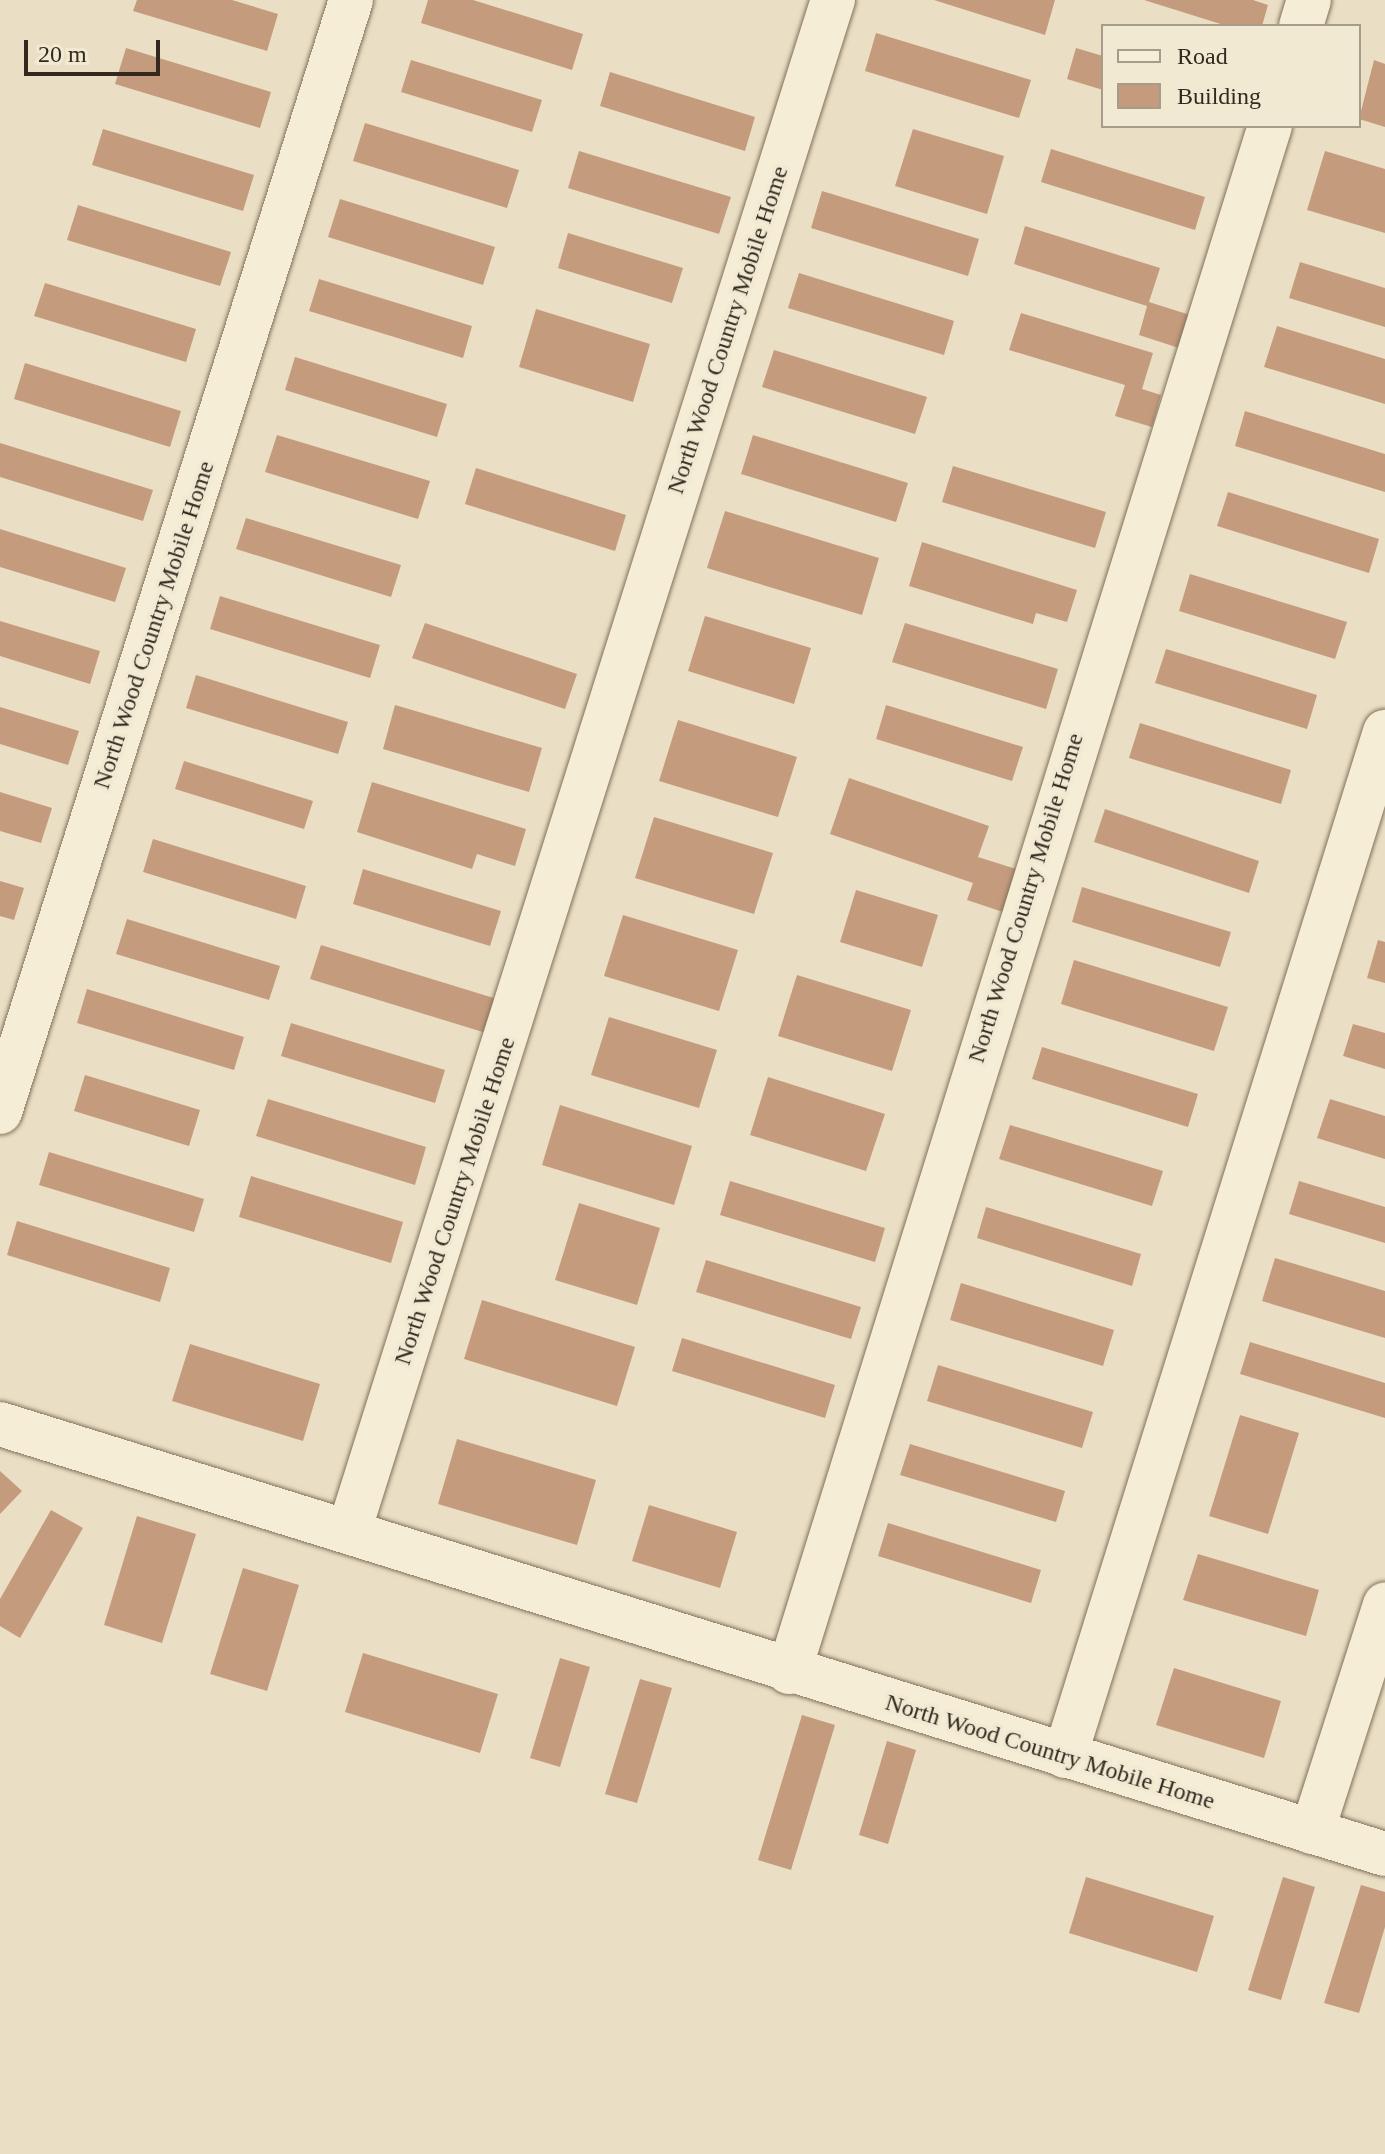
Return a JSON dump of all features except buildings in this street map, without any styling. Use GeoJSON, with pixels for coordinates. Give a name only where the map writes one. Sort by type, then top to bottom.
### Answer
{"type":"FeatureCollection","features":[{"type":"Feature","properties":{"kind":"street","name":"North Wood Country Mobile Home"},"geometry":{"type":"LineString","coordinates":[[0,1112],[351,0]]}},
{"type":"Feature","properties":{"kind":"street","name":"North Wood Country Mobile Home"},"geometry":{"type":"LineString","coordinates":[[349,1531],[833,0]]}},
{"type":"Feature","properties":{"kind":"street"},"geometry":{"type":"LineString","coordinates":[[1302,24],[1309,0]]}},
{"type":"Feature","properties":{"kind":"street","name":"North Wood Country Mobile Home"},"geometry":{"type":"LineString","coordinates":[[789,1672],[1269,128]]}},
{"type":"Feature","properties":{"kind":"street"},"geometry":{"type":"LineString","coordinates":[[1065,1756],[1385,732]]}},
{"type":"Feature","properties":{"kind":"street","name":"North Wood Country Mobile Home"},"geometry":{"type":"LineString","coordinates":[[0,1424],[349,1531],[789,1672],[1385,1854]]}},
{"type":"Feature","properties":{"kind":"street"},"geometry":{"type":"LineString","coordinates":[[1312,1832],[1385,1604]]}}]}
